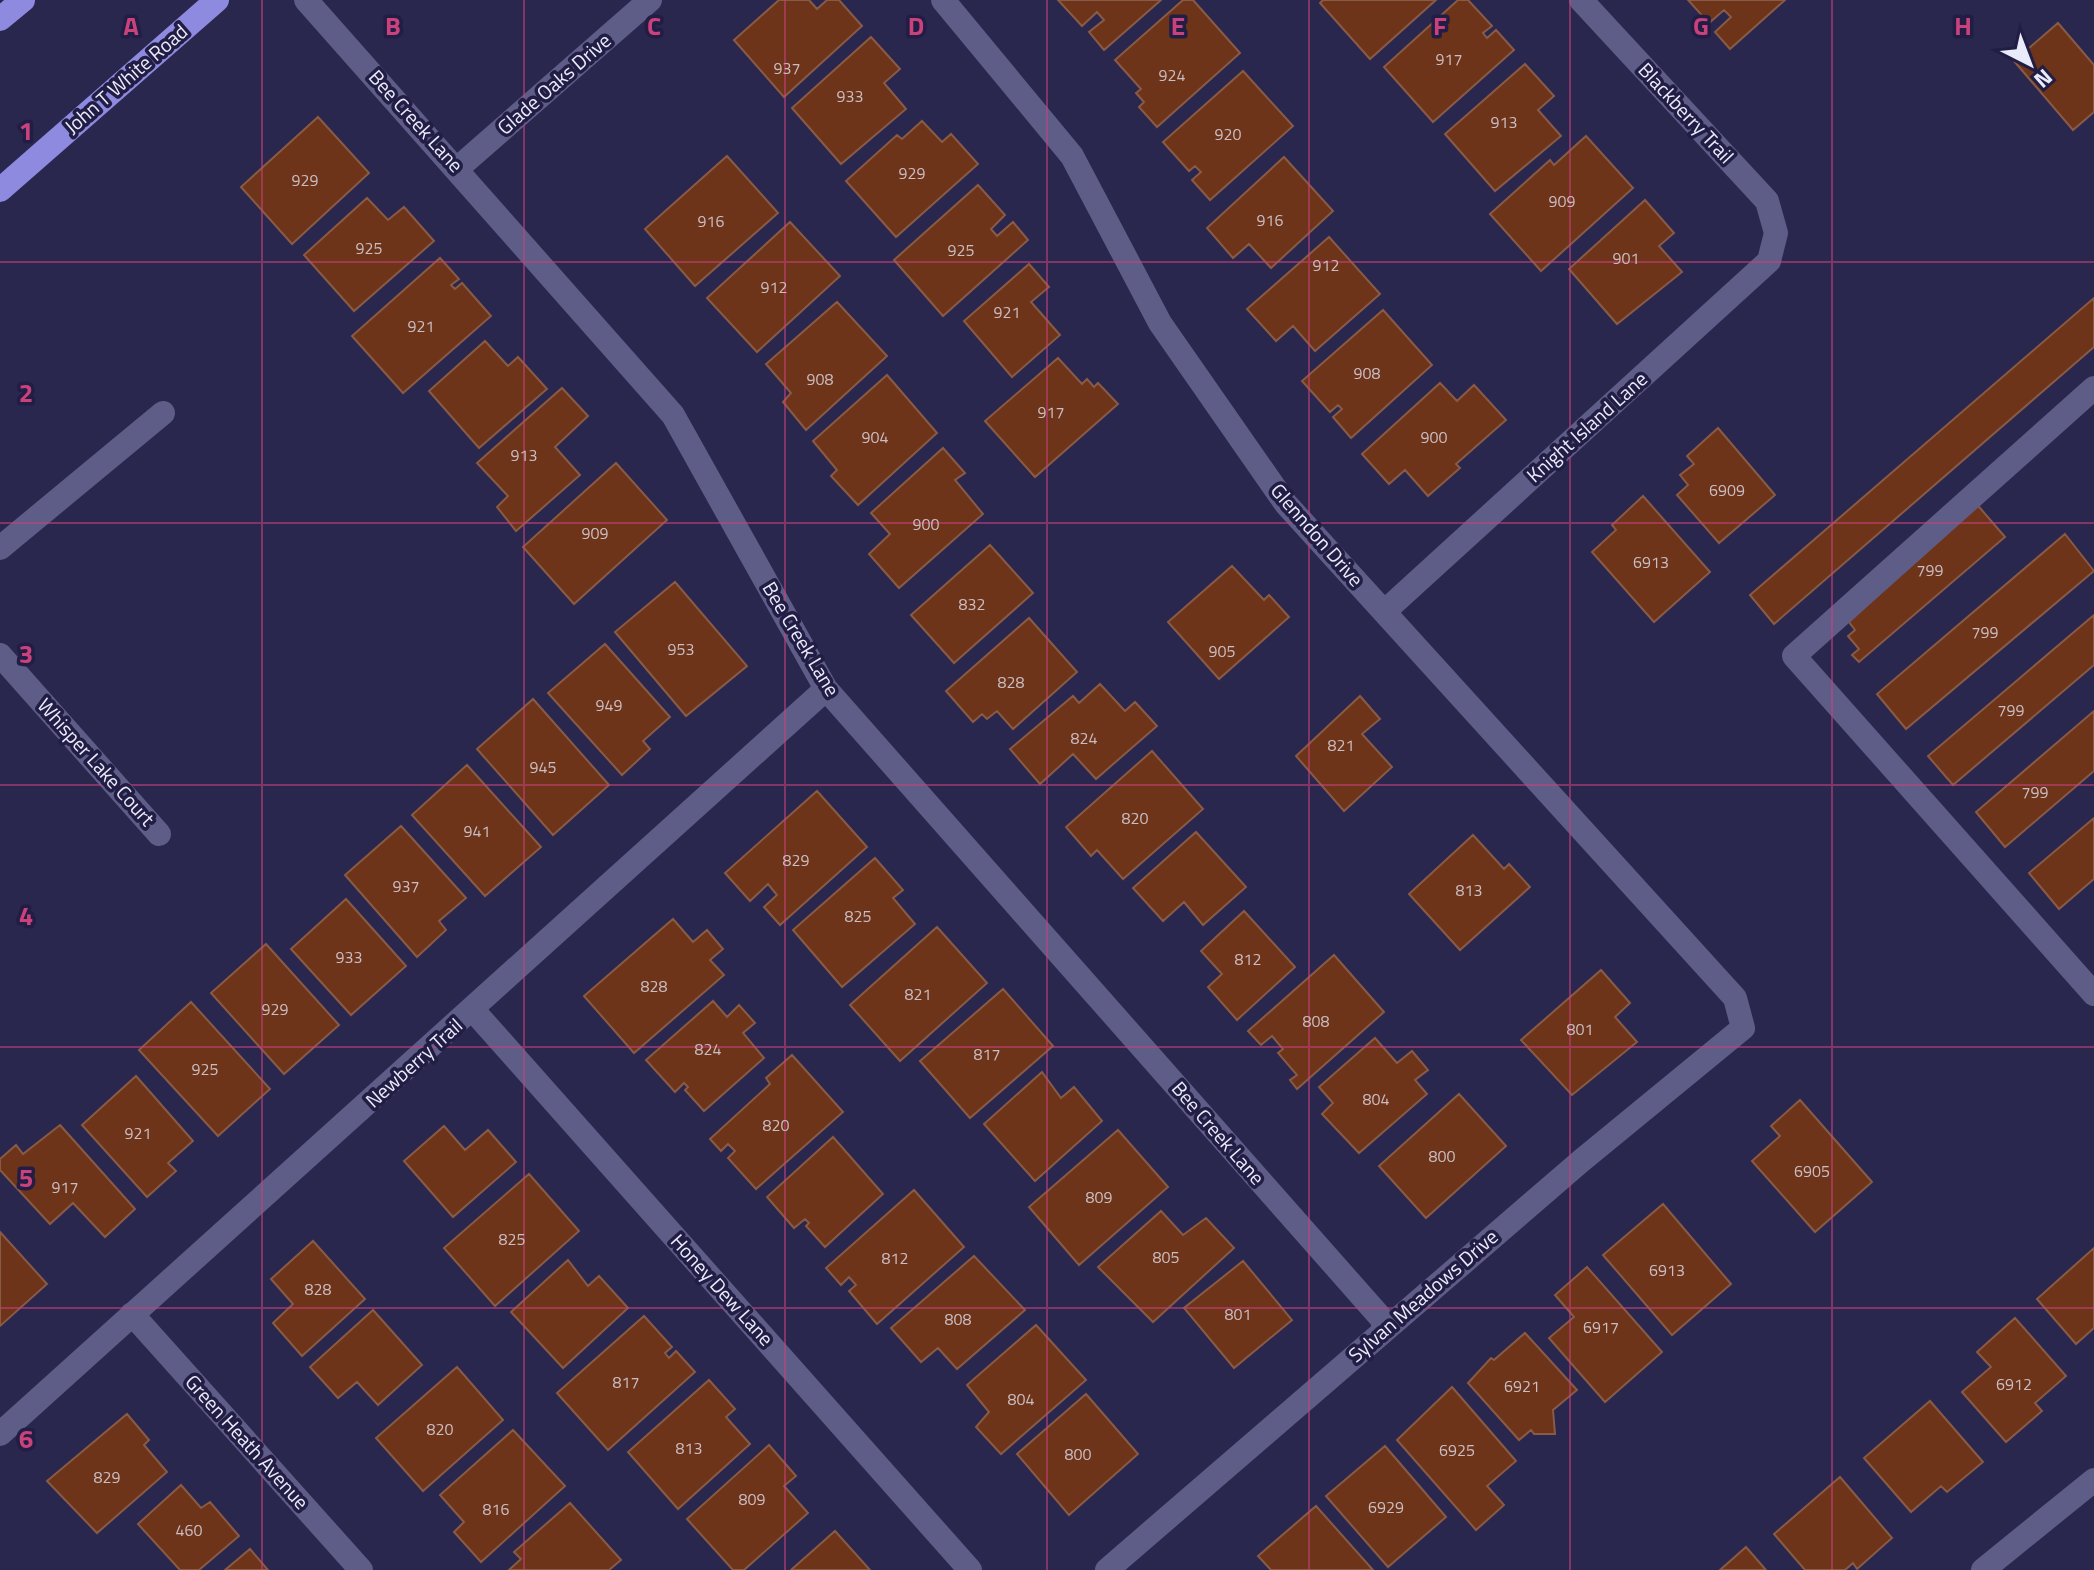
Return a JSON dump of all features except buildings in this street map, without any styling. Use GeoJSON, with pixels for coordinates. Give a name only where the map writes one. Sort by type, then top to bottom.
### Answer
{"type":"FeatureCollection","features":[{"type":"Feature","properties":{"kind":"main road"},"geometry":{"type":"LineString","coordinates":[[0,19],[23,0]]}},
{"type":"Feature","properties":{"kind":"main road","name":"John T White Road"},"geometry":{"type":"LineString","coordinates":[[0,190],[217,0]]}},
{"type":"Feature","properties":{"kind":"street","name":"Bee Creek Lane"},"geometry":{"type":"LineString","coordinates":[[306,0],[458,168],[673,415],[826,689],[1382,1319],[1384,1330]]}},
{"type":"Feature","properties":{"kind":"street","name":"Glade Oaks Drive"},"geometry":{"type":"LineString","coordinates":[[458,168],[650,0]]}},
{"type":"Feature","properties":{"kind":"street","name":"Glenndon Drive"},"geometry":{"type":"LineString","coordinates":[[943,0],[1072,156],[1160,323],[1286,504],[1735,998],[1743,1028]]}},
{"type":"Feature","properties":{"kind":"street","name":"Blackberry Trail"},"geometry":{"type":"LineString","coordinates":[[1581,0],[1767,201],[1776,233]]}},
{"type":"Feature","properties":{"kind":"street","name":"Knight Island Lane"},"geometry":{"type":"LineString","coordinates":[[1384,612],[1769,261],[1776,233]]}},
{"type":"Feature","properties":{"kind":"street"},"geometry":{"type":"LineString","coordinates":[[2094,388],[1794,656],[2094,994]]}},
{"type":"Feature","properties":{"kind":"street"},"geometry":{"type":"LineString","coordinates":[[0,548],[163,413]]}},
{"type":"Feature","properties":{"kind":"street","name":"Whisper Lake Court"},"geometry":{"type":"LineString","coordinates":[[0,655],[159,834]]}},
{"type":"Feature","properties":{"kind":"street","name":"Newberry Trail"},"geometry":{"type":"LineString","coordinates":[[0,1434],[826,689]]}},
{"type":"Feature","properties":{"kind":"street","name":"Honey Dew Lane"},"geometry":{"type":"LineString","coordinates":[[473,1010],[970,1570]]}},
{"type":"Feature","properties":{"kind":"street","name":"Sylvan Meadows Drive"},"geometry":{"type":"LineString","coordinates":[[1107,1570],[1581,1161],[1743,1028]]}},
{"type":"Feature","properties":{"kind":"street","name":"Green Heath Avenue"},"geometry":{"type":"LineString","coordinates":[[132,1314],[361,1570]]}},
{"type":"Feature","properties":{"kind":"street"},"geometry":{"type":"LineString","coordinates":[[1983,1570],[2094,1480]]}}]}
